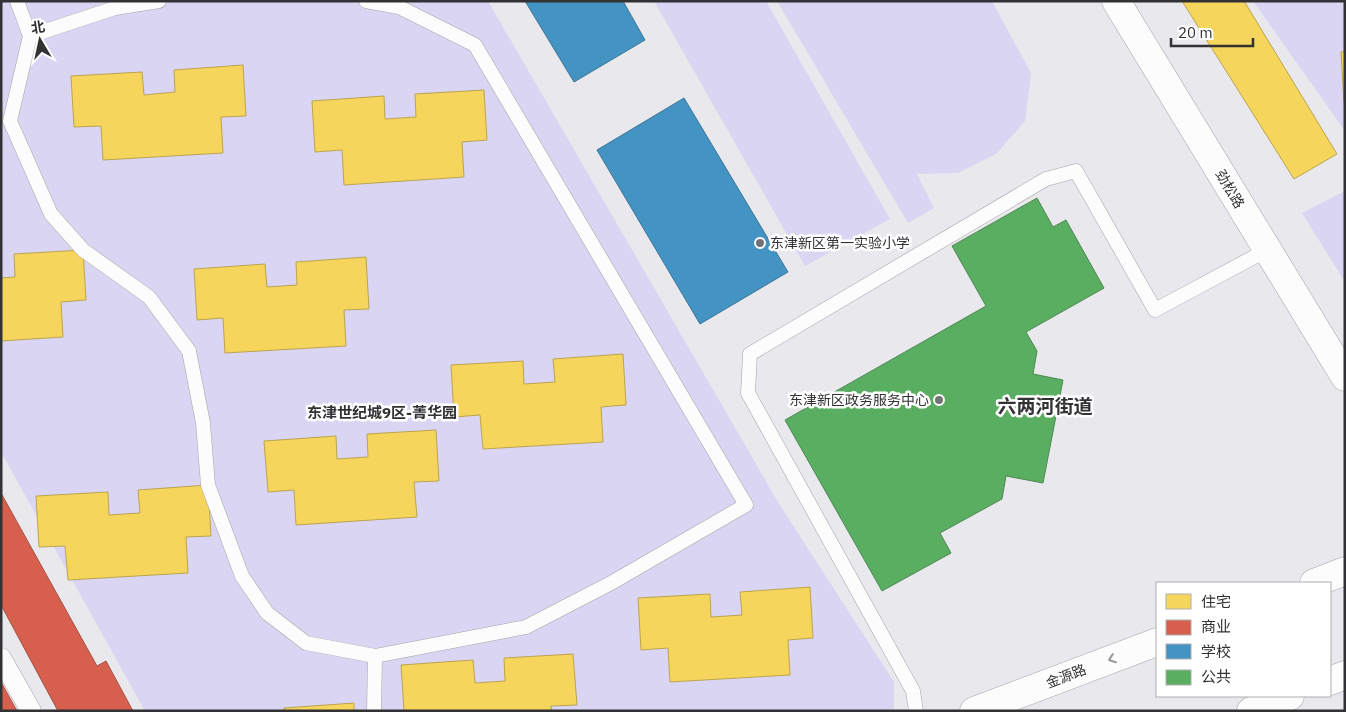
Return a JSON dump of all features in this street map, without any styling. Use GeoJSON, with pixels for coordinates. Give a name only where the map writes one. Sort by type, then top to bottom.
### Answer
{"type":"FeatureCollection","features":[{"type":"Feature","properties":{"kind":"street","name":"劲松路"},"geometry":{"type":"LineString","coordinates":[[1116,1],[1345,377]]}},
{"type":"Feature","properties":{"kind":"street"},"geometry":{"type":"LineString","coordinates":[[1317,582],[1345,571]]}},
{"type":"Feature","properties":{"kind":"street","name":"金源路"},"geometry":{"type":"LineString","coordinates":[[974,711],[1156,642]]}},
{"type":"Feature","properties":{"kind":"street"},"geometry":{"type":"LineString","coordinates":[[1,658],[31,711]]}},
{"type":"Feature","properties":{"kind":"street"},"geometry":{"type":"LineString","coordinates":[[1331,681],[1345,675]]}},
{"type":"Feature","properties":{"kind":"street"},"geometry":{"type":"LineString","coordinates":[[1251,711],[1287,697]]}},
{"type":"Feature","properties":{"kind":"lane"},"geometry":{"type":"LineString","coordinates":[[16,1],[30,36],[10,121],[51,214],[83,250],[149,297],[189,350],[203,423],[208,485],[242,576],[267,613],[306,643],[375,656],[526,627],[611,583],[746,506],[475,45],[398,7],[366,1]]}},
{"type":"Feature","properties":{"kind":"lane"},"geometry":{"type":"LineString","coordinates":[[30,36],[116,8],[159,1]]}},
{"type":"Feature","properties":{"kind":"lane"},"geometry":{"type":"LineString","coordinates":[[916,711],[913,691],[748,394],[750,354],[1046,179],[1076,171],[1155,310],[1268,250]]}},
{"type":"Feature","properties":{"kind":"lane"},"geometry":{"type":"LineString","coordinates":[[374,711],[375,656]]}},
{"type":"Feature","properties":{"kind":"shaded area"},"geometry":{"type":"Polygon","coordinates":[[[1,1],[488,1],[778,502],[894,682],[894,711],[145,711],[1,452],[1,1]]]}},
{"type":"Feature","properties":{"kind":"shaded area"},"geometry":{"type":"Polygon","coordinates":[[[654,1],[766,1],[890,219],[805,266],[654,1]]]}},
{"type":"Feature","properties":{"kind":"shaded area"},"geometry":{"type":"Polygon","coordinates":[[[777,1],[992,1],[1031,73],[1025,121],[996,154],[958,173],[917,174],[934,208],[908,223],[777,1]]]}},
{"type":"Feature","properties":{"kind":"shaded area"},"geometry":{"type":"Polygon","coordinates":[[[1253,1],[1345,1],[1345,131],[1253,1]]]}},
{"type":"Feature","properties":{"kind":"shaded area"},"geometry":{"type":"Polygon","coordinates":[[[1345,191],[1345,282],[1302,213],[1345,191]]]}},
{"type":"Feature","properties":{"kind":"building: 住宅"},"geometry":{"type":"Polygon","coordinates":[[[1182,1],[1244,1],[1337,154],[1294,179],[1182,1]]]}},
{"type":"Feature","properties":{"kind":"building: 住宅"},"geometry":{"type":"Polygon","coordinates":[[[1345,51],[1345,103],[1344,103],[1341,52],[1345,51]]]}},
{"type":"Feature","properties":{"kind":"building: 住宅"},"geometry":{"type":"Polygon","coordinates":[[[243,65],[246,116],[221,117],[223,153],[103,160],[101,126],[74,127],[71,76],[142,72],[144,95],[175,92],[174,70],[243,65]]]}},
{"type":"Feature","properties":{"kind":"building: 住宅"},"geometry":{"type":"Polygon","coordinates":[[[484,90],[487,140],[462,142],[464,177],[344,185],[342,150],[315,152],[312,101],[384,96],[385,119],[416,117],[415,94],[484,90]]]}},
{"type":"Feature","properties":{"kind":"building: 住宅"},"geometry":{"type":"Polygon","coordinates":[[[83,250],[86,300],[61,302],[63,337],[1,341],[1,278],[15,277],[14,254],[83,250]]]}},
{"type":"Feature","properties":{"kind":"building: 住宅"},"geometry":{"type":"Polygon","coordinates":[[[366,257],[369,309],[344,310],[346,346],[225,353],[223,318],[197,320],[194,269],[265,264],[267,287],[297,285],[296,262],[366,257]]]}},
{"type":"Feature","properties":{"kind":"building: 住宅"},"geometry":{"type":"Polygon","coordinates":[[[623,354],[626,405],[601,407],[603,442],[483,449],[480,415],[454,417],[451,365],[523,361],[524,384],[555,382],[553,359],[623,354]]]}},
{"type":"Feature","properties":{"kind":"building: 住宅"},"geometry":{"type":"Polygon","coordinates":[[[436,430],[439,481],[414,482],[417,517],[296,525],[294,490],[268,492],[264,441],[336,436],[337,459],[368,457],[367,434],[436,430]]]}},
{"type":"Feature","properties":{"kind":"building: 住宅"},"geometry":{"type":"Polygon","coordinates":[[[208,485],[211,536],[186,537],[188,573],[68,580],[65,546],[39,547],[36,496],[108,492],[109,515],[140,513],[138,490],[208,485]]]}},
{"type":"Feature","properties":{"kind":"building: 住宅"},"geometry":{"type":"Polygon","coordinates":[[[810,587],[813,638],[788,640],[790,675],[670,682],[668,648],[641,650],[638,598],[710,594],[711,617],[742,615],[740,592],[810,587]]]}},
{"type":"Feature","properties":{"kind":"building: 住宅"},"geometry":{"type":"Polygon","coordinates":[[[573,654],[577,705],[551,706],[552,711],[404,711],[401,665],[473,660],[475,683],[505,681],[504,658],[573,654]]]}},
{"type":"Feature","properties":{"kind":"building: 住宅"},"geometry":{"type":"Polygon","coordinates":[[[354,703],[354,711],[284,711],[284,708],[354,703]]]}},
{"type":"Feature","properties":{"kind":"building: 商业"},"geometry":{"type":"Polygon","coordinates":[[[1,493],[97,666],[106,661],[133,711],[58,711],[1,605],[1,493]]]}},
{"type":"Feature","properties":{"kind":"building: 商业"},"geometry":{"type":"Polygon","coordinates":[[[1,682],[17,711],[1,711],[1,682]]]}},
{"type":"Feature","properties":{"kind":"building: 学校"},"geometry":{"type":"Polygon","coordinates":[[[525,1],[623,1],[645,40],[574,82],[525,1]]]}},
{"type":"Feature","properties":{"kind":"building: 学校"},"geometry":{"type":"Polygon","coordinates":[[[684,98],[788,272],[700,324],[597,150],[684,98]]]}},
{"type":"Feature","properties":{"kind":"building: 公共","name":"东津新区政务服务中心"},"geometry":{"type":"Polygon","coordinates":[[[1037,198],[1053,227],[1066,220],[1104,288],[1026,332],[1037,351],[1033,374],[1063,380],[1043,483],[1006,476],[1002,499],[940,533],[951,553],[882,591],[785,420],[986,306],[952,246],[1037,198]]]}},
{"type":"Feature","properties":{"kind":"place","name":"东津新区第一实验小学"},"geometry":{"type":"Point","coordinates":[760,243]}},
{"type":"Feature","properties":{"kind":"place","name":"东津新区政务服务中心"},"geometry":{"type":"Point","coordinates":[939,400]}},
{"type":"Feature","properties":{"kind":"district","name":"六两河街道"},"geometry":{"type":"Point","coordinates":[1045,406]}},
{"type":"Feature","properties":{"kind":"district","name":"东津世纪城9区-菁华园"},"geometry":{"type":"Point","coordinates":[382,413]}}]}
